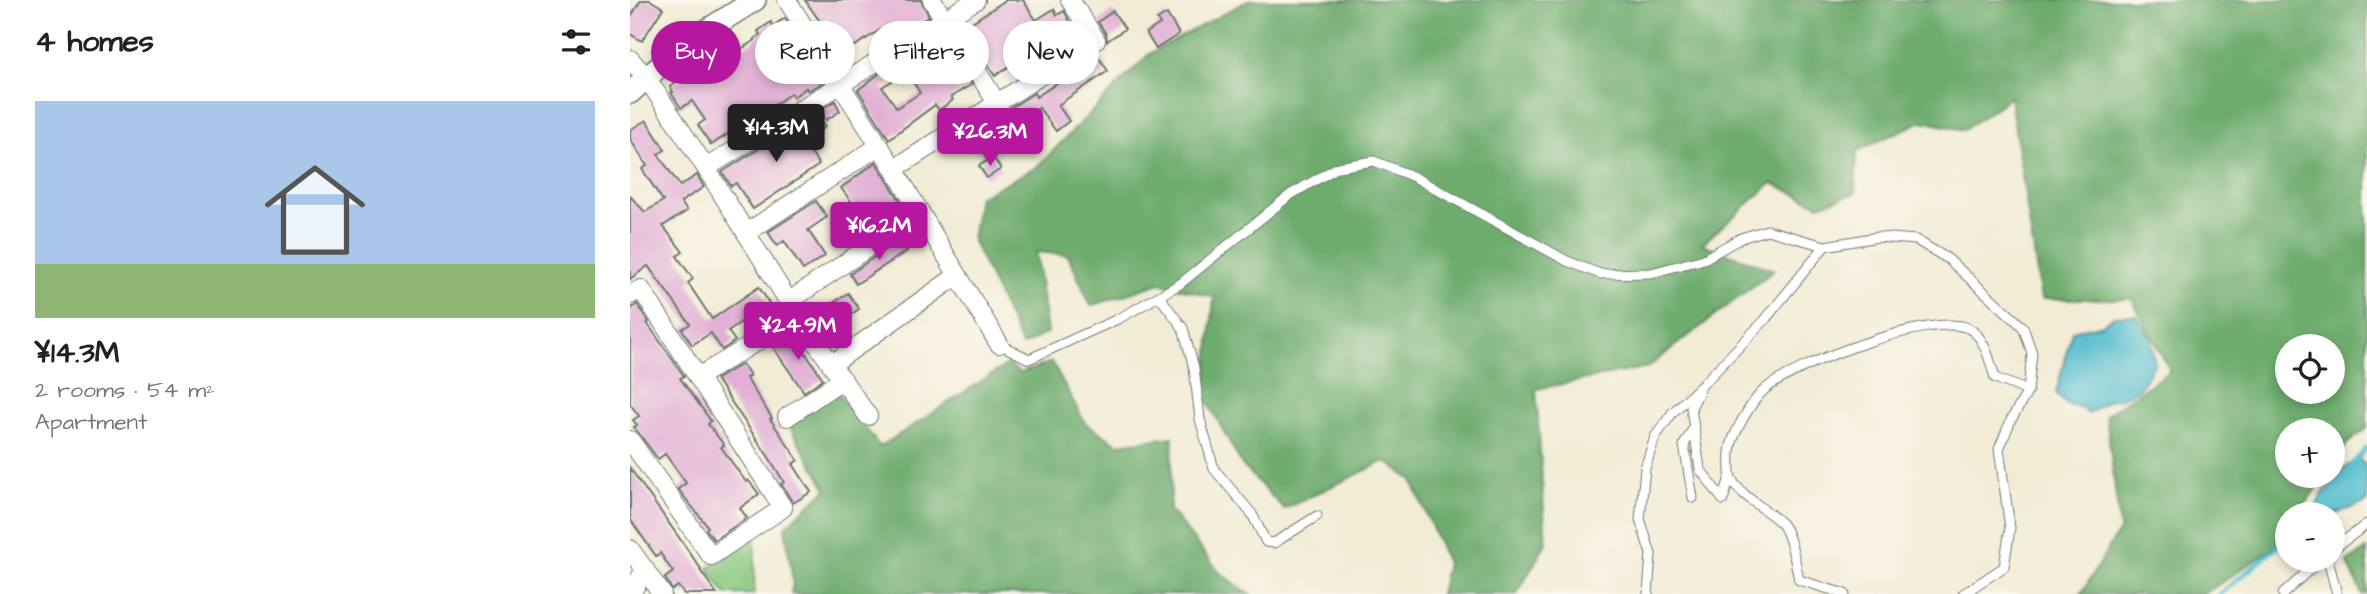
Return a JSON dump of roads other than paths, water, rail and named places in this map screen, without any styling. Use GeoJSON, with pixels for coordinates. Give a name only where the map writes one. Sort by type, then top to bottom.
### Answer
{"type":"FeatureCollection","features":[{"type":"Feature","properties":{"kind":"street"},"geometry":{"type":"LineString","coordinates":[[630,93],[683,45],[732,6],[755,0]]}},
{"type":"Feature","properties":{"kind":"street"},"geometry":{"type":"LineString","coordinates":[[787,0],[800,21]]}},
{"type":"Feature","properties":{"kind":"street"},"geometry":{"type":"LineString","coordinates":[[932,0],[997,103]]}},
{"type":"Feature","properties":{"kind":"street"},"geometry":{"type":"LineString","coordinates":[[855,73],[976,0]]}},
{"type":"Feature","properties":{"kind":"street"},"geometry":{"type":"LineString","coordinates":[[894,169],[1096,40],[1070,0]]}},
{"type":"Feature","properties":{"kind":"street"},"geometry":{"type":"LineString","coordinates":[[630,59],[646,77],[793,309],[868,416]]}},
{"type":"Feature","properties":{"kind":"street"},"geometry":{"type":"LineString","coordinates":[[706,168],[837,84]]}},
{"type":"Feature","properties":{"kind":"street"},"geometry":{"type":"LineString","coordinates":[[840,84],[999,344]]}},
{"type":"Feature","properties":{"kind":"street"},"geometry":{"type":"LineString","coordinates":[[746,233],[879,146]]}},
{"type":"Feature","properties":{"kind":"street"},"geometry":{"type":"LineString","coordinates":[[698,377],[920,212]]}},
{"type":"Feature","properties":{"kind":"street"},"geometry":{"type":"LineString","coordinates":[[787,417],[837,372],[958,275]]}},
{"type":"Feature","properties":{"kind":"street"},"geometry":{"type":"LineString","coordinates":[[630,295],[641,289],[783,508],[711,556],[630,440]]}},
{"type":"Feature","properties":{"kind":"street"},"geometry":{"type":"LineString","coordinates":[[630,548],[662,594]]}},
{"type":"Feature","properties":{"kind":"street"},"geometry":{"type":"LineString","coordinates":[[631,594],[645,569]]}},
{"type":"Feature","properties":{"kind":"lane"},"geometry":{"type":"LineString","coordinates":[[999,344],[1029,359],[1120,318],[1180,284],[1290,194],[1338,167],[1374,161],[1414,177],[1567,261],[1600,274],[1651,274],[1704,260],[1741,239],[1767,230],[1825,246],[1878,237],[1916,240],[1948,259],[2023,327],[2032,353],[2028,391],[2011,420],[1999,449],[2010,528],[2004,567],[1963,594]]}},
{"type":"Feature","properties":{"kind":"lane"},"geometry":{"type":"LineString","coordinates":[[1648,594],[1651,554],[1640,519],[1646,468],[1655,438],[1674,412],[1764,321],[1825,246]]}},
{"type":"Feature","properties":{"kind":"lane"},"geometry":{"type":"LineString","coordinates":[[1159,296],[1183,328],[1194,368],[1200,419],[1214,470],[1252,514],[1266,542],[1274,543],[1317,516]]}},
{"type":"Feature","properties":{"kind":"lane"},"geometry":{"type":"LineString","coordinates":[[1703,384],[1691,408],[1693,429],[1700,469],[1723,500],[1730,477],[1731,446],[1748,410],[1763,391],[1806,366],[1856,346],[1904,330],[1942,324],[1969,328],[1984,345],[1996,378],[2028,391]]}},
{"type":"Feature","properties":{"kind":"lane"},"geometry":{"type":"LineString","coordinates":[[1693,429],[1684,445],[1693,498]]}},
{"type":"Feature","properties":{"kind":"lane"},"geometry":{"type":"LineString","coordinates":[[1730,477],[1784,526],[1800,580],[1845,594]]}},
{"type":"Feature","properties":{"kind":"lane"},"geometry":{"type":"LineString","coordinates":[[2345,540],[2367,524]]}},
{"type":"Feature","properties":{"kind":"lane"},"geometry":{"type":"LineString","coordinates":[[2283,594],[2306,572]]}},
{"type":"Feature","properties":{"kind":"lane"},"geometry":{"type":"LineString","coordinates":[[2331,572],[2337,594]]}},
{"type":"Feature","properties":{"kind":"water"},"geometry":{"type":"Polygon","coordinates":[[[2136,315],[2150,337],[2155,363],[2139,389],[2121,398],[2109,400],[2088,414],[2082,408],[2067,405],[2056,393],[2072,331],[2103,324],[2114,316],[2136,315]]]}},
{"type":"Feature","properties":{"kind":"water"},"geometry":{"type":"Polygon","coordinates":[[[2359,459],[2367,467],[2367,502],[2345,510],[2345,502],[2318,502],[2327,488],[2345,488],[2345,468],[2359,459]]]}},
{"type":"Feature","properties":{"kind":"waterway"},"geometry":{"type":"LineString","coordinates":[[2351,465],[2367,448]]}},
{"type":"Feature","properties":{"kind":"waterway"},"geometry":{"type":"LineString","coordinates":[[2220,594],[2275,549]]}}]}
